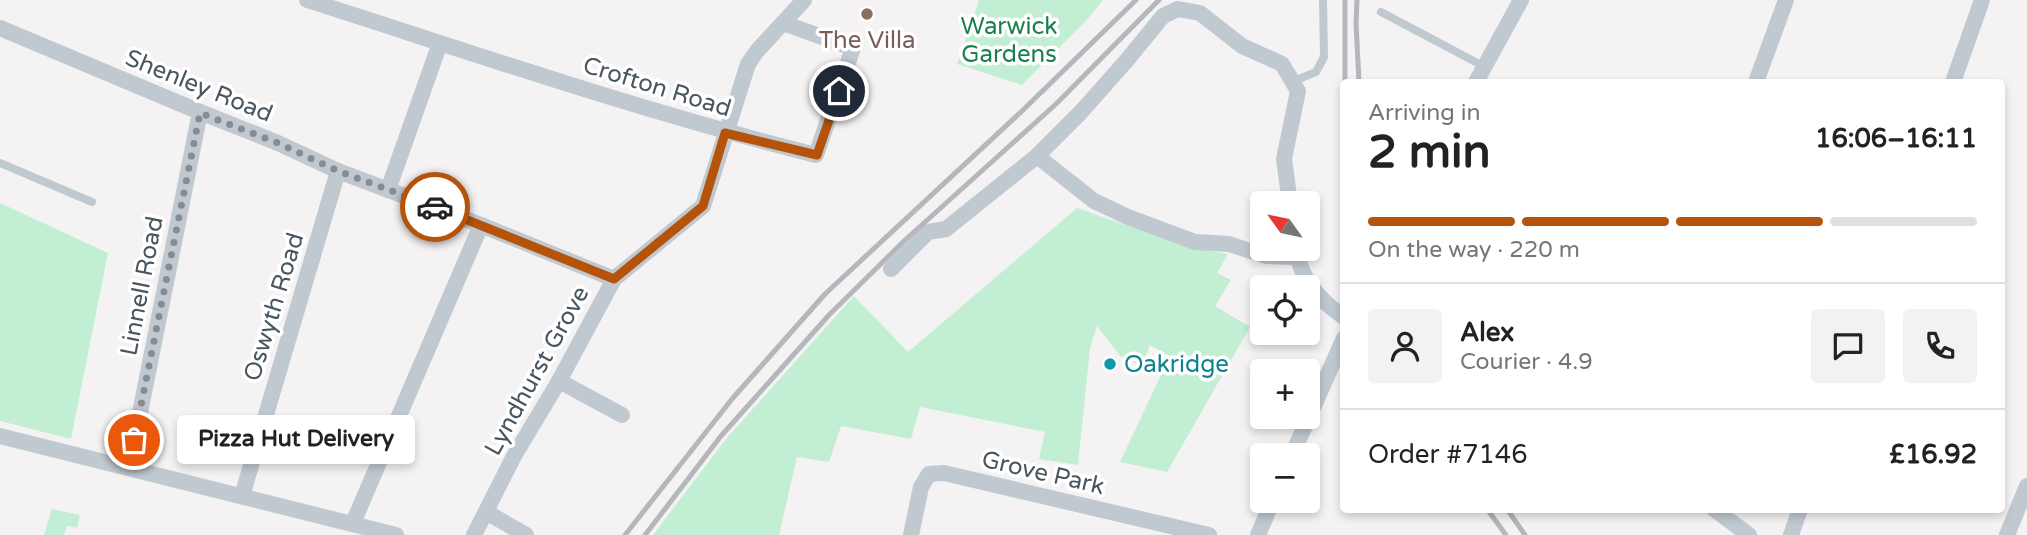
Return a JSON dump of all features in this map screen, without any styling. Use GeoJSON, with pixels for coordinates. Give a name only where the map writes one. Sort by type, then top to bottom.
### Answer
{"type":"FeatureCollection","features":[{"type":"Feature","properties":{"kind":"street","name":"Crofton Road"},"geometry":{"type":"LineString","coordinates":[[307,0],[725,133],[817,155],[853,48],[783,23]]}},
{"type":"Feature","properties":{"kind":"street","name":"Lyndhurst Grove"},"geometry":{"type":"LineString","coordinates":[[474,535],[514,456],[559,381],[614,279],[703,206],[748,64],[804,0]]}},
{"type":"Feature","properties":{"kind":"street"},"geometry":{"type":"LineString","coordinates":[[1478,79],[1521,0]]}},
{"type":"Feature","properties":{"kind":"street"},"geometry":{"type":"LineString","coordinates":[[1757,79],[1786,0]]}},
{"type":"Feature","properties":{"kind":"street"},"geometry":{"type":"LineString","coordinates":[[1954,79],[1982,0]]}},
{"type":"Feature","properties":{"kind":"street"},"geometry":{"type":"LineString","coordinates":[[891,270],[928,232],[946,229],[1037,156],[1081,112],[1163,16],[1180,5],[1200,13],[1242,46],[1282,64],[1294,81],[1298,91],[1284,159],[1288,191]]}},
{"type":"Feature","properties":{"kind":"street","name":"Shenley Road"},"geometry":{"type":"LineString","coordinates":[[0,28],[278,143],[338,171],[614,279]]}},
{"type":"Feature","properties":{"kind":"street"},"geometry":{"type":"LineString","coordinates":[[388,190],[440,43]]}},
{"type":"Feature","properties":{"kind":"street","name":"Linnell Road"},"geometry":{"type":"LineString","coordinates":[[129,468],[200,113]]}},
{"type":"Feature","properties":{"kind":"street"},"geometry":{"type":"LineString","coordinates":[[1037,156],[1094,201],[1128,218],[1195,242],[1229,244],[1250,251]]}},
{"type":"Feature","properties":{"kind":"street","name":"Oswyth Road"},"geometry":{"type":"LineString","coordinates":[[242,496],[338,171]]}},
{"type":"Feature","properties":{"kind":"street"},"geometry":{"type":"LineString","coordinates":[[353,523],[481,225]]}},
{"type":"Feature","properties":{"kind":"street"},"geometry":{"type":"LineString","coordinates":[[1298,261],[1313,290],[1340,314]]}},
{"type":"Feature","properties":{"kind":"street"},"geometry":{"type":"LineString","coordinates":[[1297,443],[1340,347]]}},
{"type":"Feature","properties":{"kind":"street"},"geometry":{"type":"LineString","coordinates":[[559,381],[622,415]]}},
{"type":"Feature","properties":{"kind":"street"},"geometry":{"type":"LineString","coordinates":[[0,436],[396,535]]}},
{"type":"Feature","properties":{"kind":"street","name":"Grove Park"},"geometry":{"type":"LineString","coordinates":[[911,535],[921,487],[929,474],[944,473],[1209,535]]}},
{"type":"Feature","properties":{"kind":"street"},"geometry":{"type":"LineString","coordinates":[[2007,535],[2027,486]]}},
{"type":"Feature","properties":{"kind":"street"},"geometry":{"type":"LineString","coordinates":[[486,512],[526,535]]}},
{"type":"Feature","properties":{"kind":"street"},"geometry":{"type":"LineString","coordinates":[[1258,535],[1267,513]]}},
{"type":"Feature","properties":{"kind":"street"},"geometry":{"type":"LineString","coordinates":[[1719,513],[1749,535]]}},
{"type":"Feature","properties":{"kind":"street"},"geometry":{"type":"LineString","coordinates":[[1791,535],[1799,513]]}},
{"type":"Feature","properties":{"kind":"lane"},"geometry":{"type":"LineString","coordinates":[[1294,81],[1317,72],[1324,57],[1323,0]]}},
{"type":"Feature","properties":{"kind":"lane"},"geometry":{"type":"LineString","coordinates":[[1381,12],[1485,67]]}},
{"type":"Feature","properties":{"kind":"lane"},"geometry":{"type":"LineString","coordinates":[[0,163],[92,202]]}},
{"type":"Feature","properties":{"kind":"green space","name":"Warwick Gardens"},"geometry":{"type":"Polygon","coordinates":[[[979,0],[1103,0],[1085,22],[1022,85],[957,64],[979,0]]]}},
{"type":"Feature","properties":{"kind":"green space"},"geometry":{"type":"Polygon","coordinates":[[[0,203],[108,253],[71,439],[0,421],[0,203]]]}},
{"type":"Feature","properties":{"kind":"green space"},"geometry":{"type":"Polygon","coordinates":[[[1077,208],[1192,248],[1228,254],[1217,273],[1231,280],[1215,306],[1250,327],[1167,472],[1120,462],[1170,356],[1150,345],[1142,366],[1120,356],[1097,326],[1090,348],[1078,465],[1039,459],[1045,432],[920,407],[911,439],[841,426],[829,462],[797,457],[779,535],[653,535],[726,439],[854,296],[908,352],[1077,208]]]}},
{"type":"Feature","properties":{"kind":"green space"},"geometry":{"type":"Polygon","coordinates":[[[52,509],[80,515],[77,528],[67,526],[64,535],[44,535],[52,509]]]}},
{"type":"Feature","properties":{"kind":"railway"},"geometry":{"type":"LineString","coordinates":[[625,535],[732,399],[825,294],[1022,111],[1136,0]]}},
{"type":"Feature","properties":{"kind":"railway"},"geometry":{"type":"LineString","coordinates":[[645,535],[721,436],[829,315],[904,241],[1056,104],[1159,0]]}},
{"type":"Feature","properties":{"kind":"railway"},"geometry":{"type":"LineString","coordinates":[[1345,0],[1345,79]]}},
{"type":"Feature","properties":{"kind":"railway"},"geometry":{"type":"LineString","coordinates":[[1357,0],[1359,79]]}},
{"type":"Feature","properties":{"kind":"railway"},"geometry":{"type":"LineString","coordinates":[[1490,513],[1506,535]]}},
{"type":"Feature","properties":{"kind":"railway"},"geometry":{"type":"LineString","coordinates":[[1510,513],[1525,535]]}},
{"type":"Feature","properties":{"kind":"way so far"},"geometry":{"type":"LineString","coordinates":[[134,440],[200,113],[278,143],[338,171],[435,207]]}},
{"type":"Feature","properties":{"kind":"place","name":"The Villa"},"geometry":{"type":"Point","coordinates":[867,14]}},
{"type":"Feature","properties":{"kind":"place","name":"Oakridge"},"geometry":{"type":"Point","coordinates":[1110,364]}},
{"type":"Feature","properties":{"kind":"place","name":"Pizza Hut Delivery"},"geometry":{"type":"Point","coordinates":[134,440]}},
{"type":"Feature","properties":{"kind":"route"},"geometry":{"type":"LineString","coordinates":[[435,207],[614,279],[703,206],[725,133],[817,155],[839,91]]}}]}
